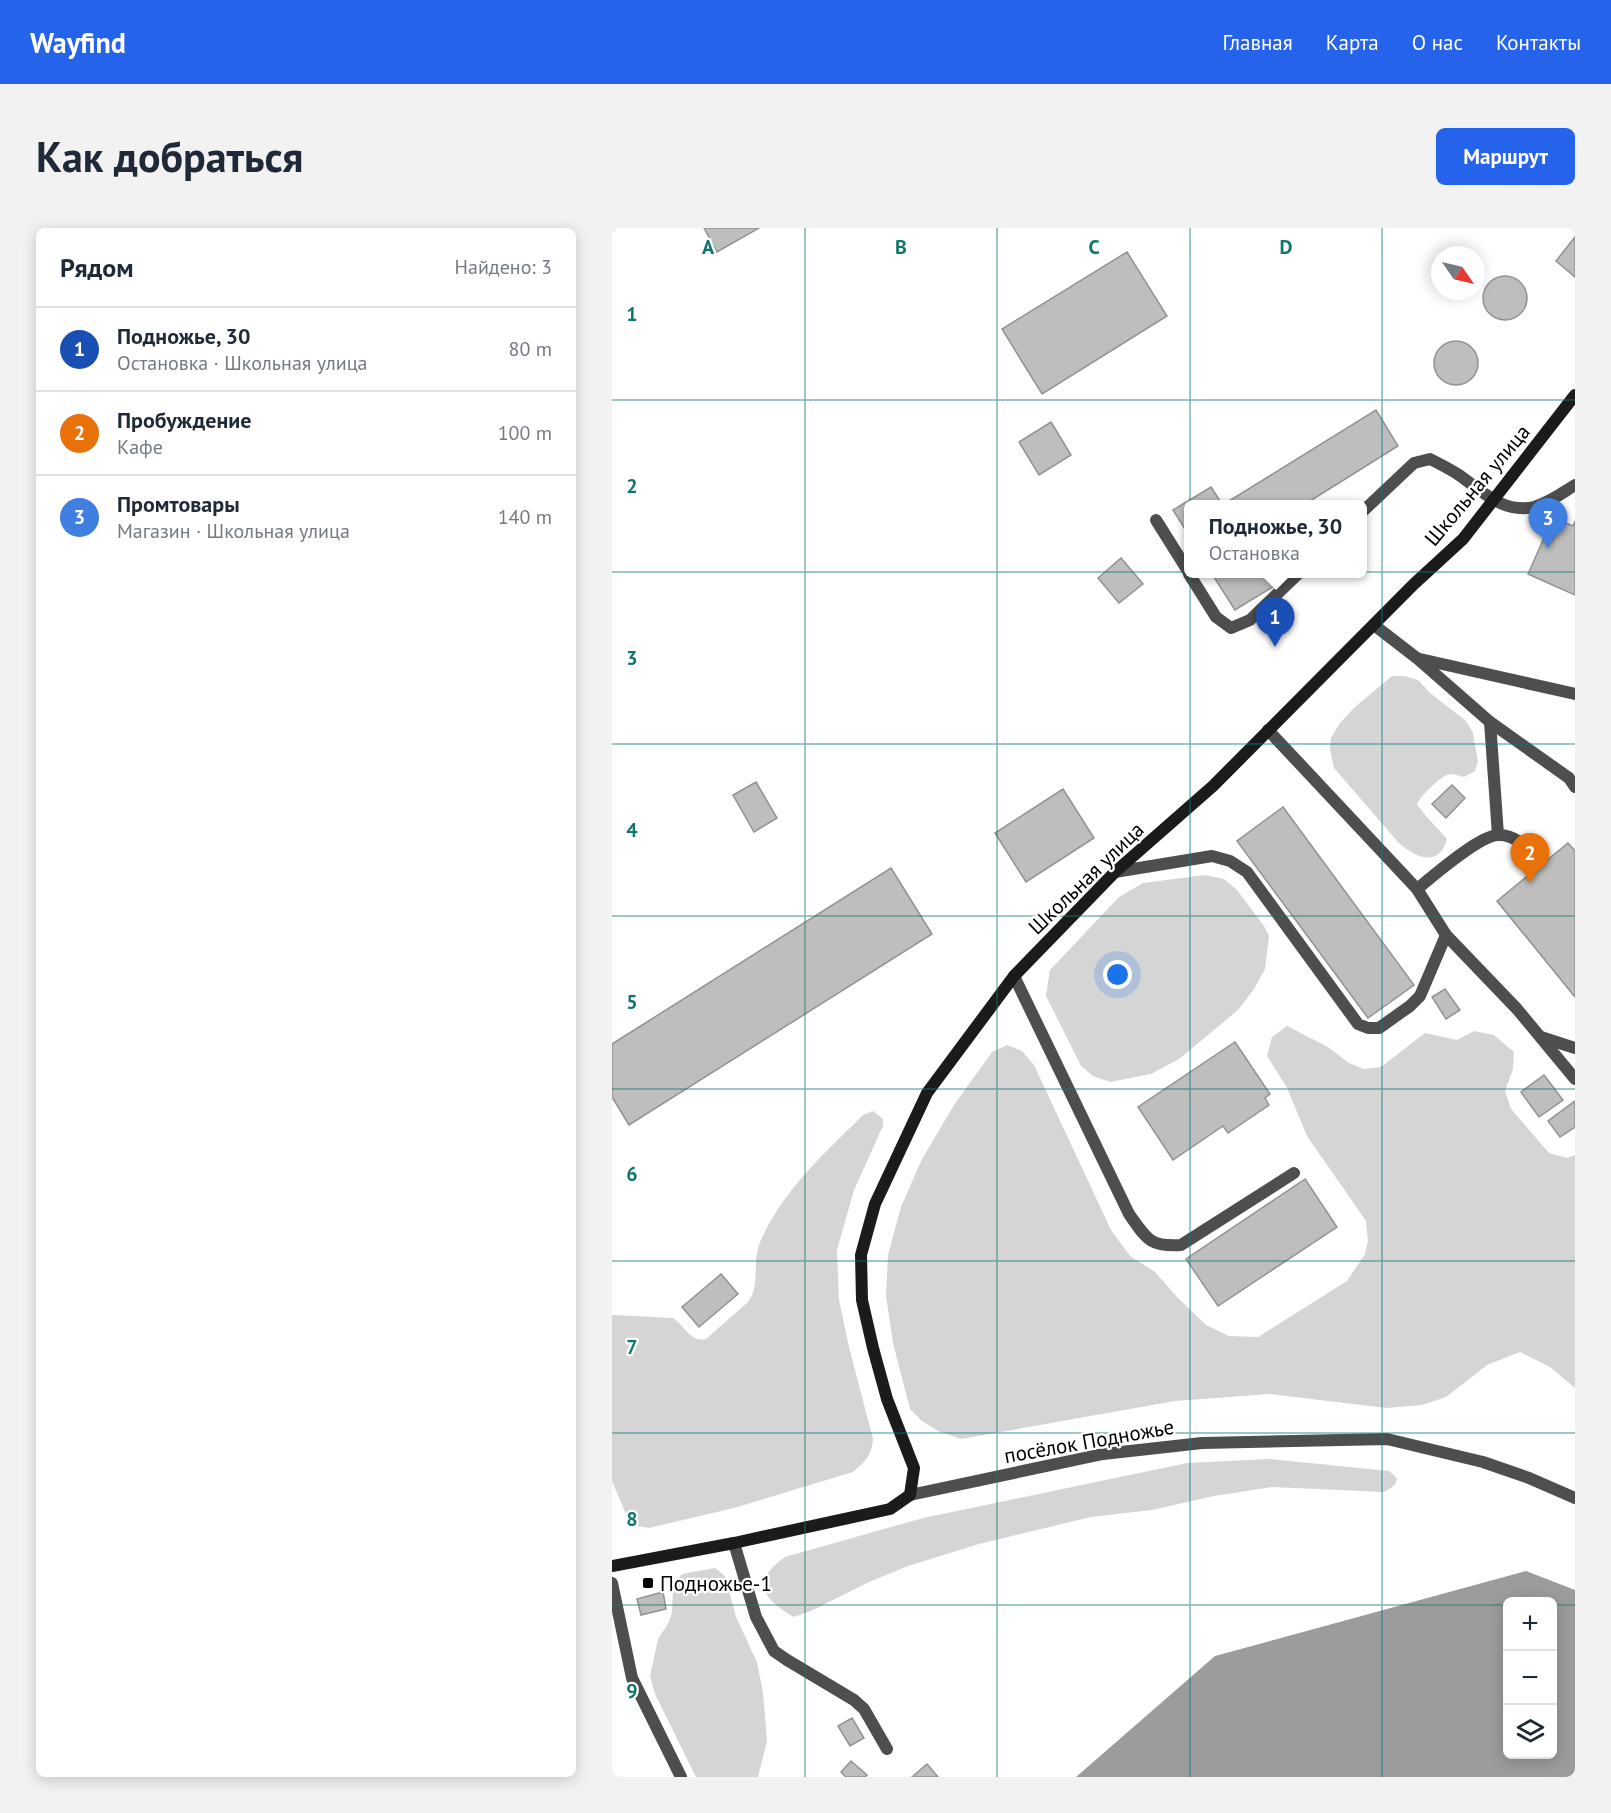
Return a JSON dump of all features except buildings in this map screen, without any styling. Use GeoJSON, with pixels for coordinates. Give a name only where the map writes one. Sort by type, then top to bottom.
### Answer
{"type":"FeatureCollection","features":[{"type":"Feature","properties":{"kind":"main road","name":"Школьная улица"},"geometry":{"type":"LineString","coordinates":[[910,1495],[914,1468],[887,1399],[873,1348],[862,1300],[861,1255],[875,1204],[927,1093],[1014,976],[1115,872],[1213,786],[1463,539],[1575,395]]}},
{"type":"Feature","properties":{"kind":"main road","name":"посёлок Подножье"},"geometry":{"type":"LineString","coordinates":[[612,1566],[734,1543],[890,1509],[910,1495]]}},
{"type":"Feature","properties":{"kind":"street"},"geometry":{"type":"LineString","coordinates":[[1367,507],[1414,464],[1430,459],[1458,474],[1494,501],[1512,508],[1532,507],[1547,502],[1575,485]]}},
{"type":"Feature","properties":{"kind":"street"},"geometry":{"type":"LineString","coordinates":[[1156,520],[1184,564]]}},
{"type":"Feature","properties":{"kind":"street"},"geometry":{"type":"LineString","coordinates":[[1193,578],[1216,617],[1231,628],[1250,620],[1294,578]]}},
{"type":"Feature","properties":{"kind":"street"},"geometry":{"type":"LineString","coordinates":[[1374,625],[1418,659],[1490,722],[1573,779]]}},
{"type":"Feature","properties":{"kind":"street"},"geometry":{"type":"LineString","coordinates":[[1418,659],[1575,694]]}},
{"type":"Feature","properties":{"kind":"street"},"geometry":{"type":"LineString","coordinates":[[1490,722],[1498,835]]}},
{"type":"Feature","properties":{"kind":"street"},"geometry":{"type":"LineString","coordinates":[[1268,730],[1417,889],[1446,935],[1517,1009],[1575,1079]]}},
{"type":"Feature","properties":{"kind":"street"},"geometry":{"type":"LineString","coordinates":[[1417,889],[1480,841],[1498,835],[1521,841],[1534,856]]}},
{"type":"Feature","properties":{"kind":"street"},"geometry":{"type":"LineString","coordinates":[[1115,872],[1212,856],[1230,861],[1247,872],[1358,1024],[1368,1028],[1379,1028],[1420,996],[1446,935]]}},
{"type":"Feature","properties":{"kind":"street"},"geometry":{"type":"LineString","coordinates":[[1014,976],[1129,1214],[1147,1239],[1167,1246],[1181,1245],[1294,1173]]}},
{"type":"Feature","properties":{"kind":"street"},"geometry":{"type":"LineString","coordinates":[[1540,1037],[1575,1048]]}},
{"type":"Feature","properties":{"kind":"street","name":"посёлок Подножье"},"geometry":{"type":"LineString","coordinates":[[910,1495],[1103,1454],[1202,1443],[1387,1439],[1483,1462],[1529,1478],[1575,1498]]}},
{"type":"Feature","properties":{"kind":"street"},"geometry":{"type":"LineString","coordinates":[[734,1543],[756,1617],[774,1651],[864,1708],[887,1749]]}},
{"type":"Feature","properties":{"kind":"street"},"geometry":{"type":"LineString","coordinates":[[612,1583],[632,1678],[681,1777]]}},
{"type":"Feature","properties":{"kind":"shaded area"},"geometry":{"type":"Polygon","coordinates":[[[1392,676],[1404,676],[1418,680],[1430,693],[1466,721],[1473,733],[1478,762],[1475,771],[1464,777],[1446,775],[1432,786],[1417,804],[1447,839],[1438,854],[1432,857],[1418,856],[1398,842],[1334,768],[1330,750],[1331,738],[1340,723],[1355,707],[1392,676]]]}},
{"type":"Feature","properties":{"kind":"shaded area"},"geometry":{"type":"Polygon","coordinates":[[[1205,875],[1224,879],[1237,890],[1269,936],[1265,969],[1254,989],[1238,1010],[1179,1059],[1151,1074],[1110,1082],[1093,1076],[1081,1066],[1046,996],[1050,970],[1119,897],[1143,883],[1205,875]]]}},
{"type":"Feature","properties":{"kind":"shaded area"},"geometry":{"type":"Polygon","coordinates":[[[1287,1026],[1328,1047],[1349,1063],[1364,1069],[1381,1067],[1425,1033],[1457,1040],[1474,1031],[1494,1035],[1514,1052],[1513,1069],[1505,1091],[1511,1109],[1549,1153],[1567,1158],[1575,1155],[1575,1388],[1550,1367],[1520,1352],[1487,1365],[1446,1397],[1422,1405],[1386,1408],[1269,1394],[1175,1401],[961,1439],[938,1431],[922,1421],[910,1409],[893,1343],[886,1296],[888,1255],[901,1207],[921,1161],[954,1105],[992,1052],[1007,1045],[1022,1051],[1034,1065],[1111,1230],[1130,1256],[1155,1272],[1206,1325],[1229,1336],[1258,1337],[1347,1281],[1365,1254],[1368,1241],[1366,1221],[1307,1136],[1287,1088],[1267,1056],[1272,1037],[1287,1026]]]}},
{"type":"Feature","properties":{"kind":"shaded area"},"geometry":{"type":"Polygon","coordinates":[[[873,1111],[883,1119],[883,1126],[854,1190],[837,1250],[839,1300],[873,1439],[869,1454],[853,1472],[734,1508],[649,1528],[637,1526],[628,1519],[612,1481],[612,1315],[673,1318],[696,1339],[706,1339],[752,1296],[758,1248],[781,1204],[820,1158],[863,1115],[873,1111]]]}},
{"type":"Feature","properties":{"kind":"shaded area"},"geometry":{"type":"Polygon","coordinates":[[[1269,1459],[1389,1471],[1397,1478],[1395,1485],[1384,1492],[1272,1487],[1214,1496],[1152,1510],[1091,1517],[979,1544],[908,1566],[794,1617],[774,1603],[765,1589],[764,1582],[768,1574],[785,1557],[923,1518],[1187,1463],[1269,1459]]]}},
{"type":"Feature","properties":{"kind":"shaded area"},"geometry":{"type":"Polygon","coordinates":[[[715,1568],[725,1576],[736,1617],[757,1662],[763,1692],[767,1741],[758,1777],[696,1777],[655,1694],[650,1676],[658,1639],[669,1622],[672,1612],[673,1586],[676,1581],[682,1574],[715,1568]]]}},
{"type":"Feature","properties":{"kind":"shaded area"},"geometry":{"type":"Polygon","coordinates":[[[1526,1571],[1575,1590],[1575,1777],[1076,1777],[1215,1656],[1526,1571]]]}},
{"type":"Feature","properties":{"kind":"place","name":"Промтовары"},"geometry":{"type":"Point","coordinates":[1548,548]}},
{"type":"Feature","properties":{"kind":"place","name":"Подножье, 30"},"geometry":{"type":"Point","coordinates":[1275,647]}},
{"type":"Feature","properties":{"kind":"place","name":"Пробуждение"},"geometry":{"type":"Point","coordinates":[1530,883]}},
{"type":"Feature","properties":{"kind":"place","name":"Подножье-1"},"geometry":{"type":"Point","coordinates":[648,1583]}}]}
